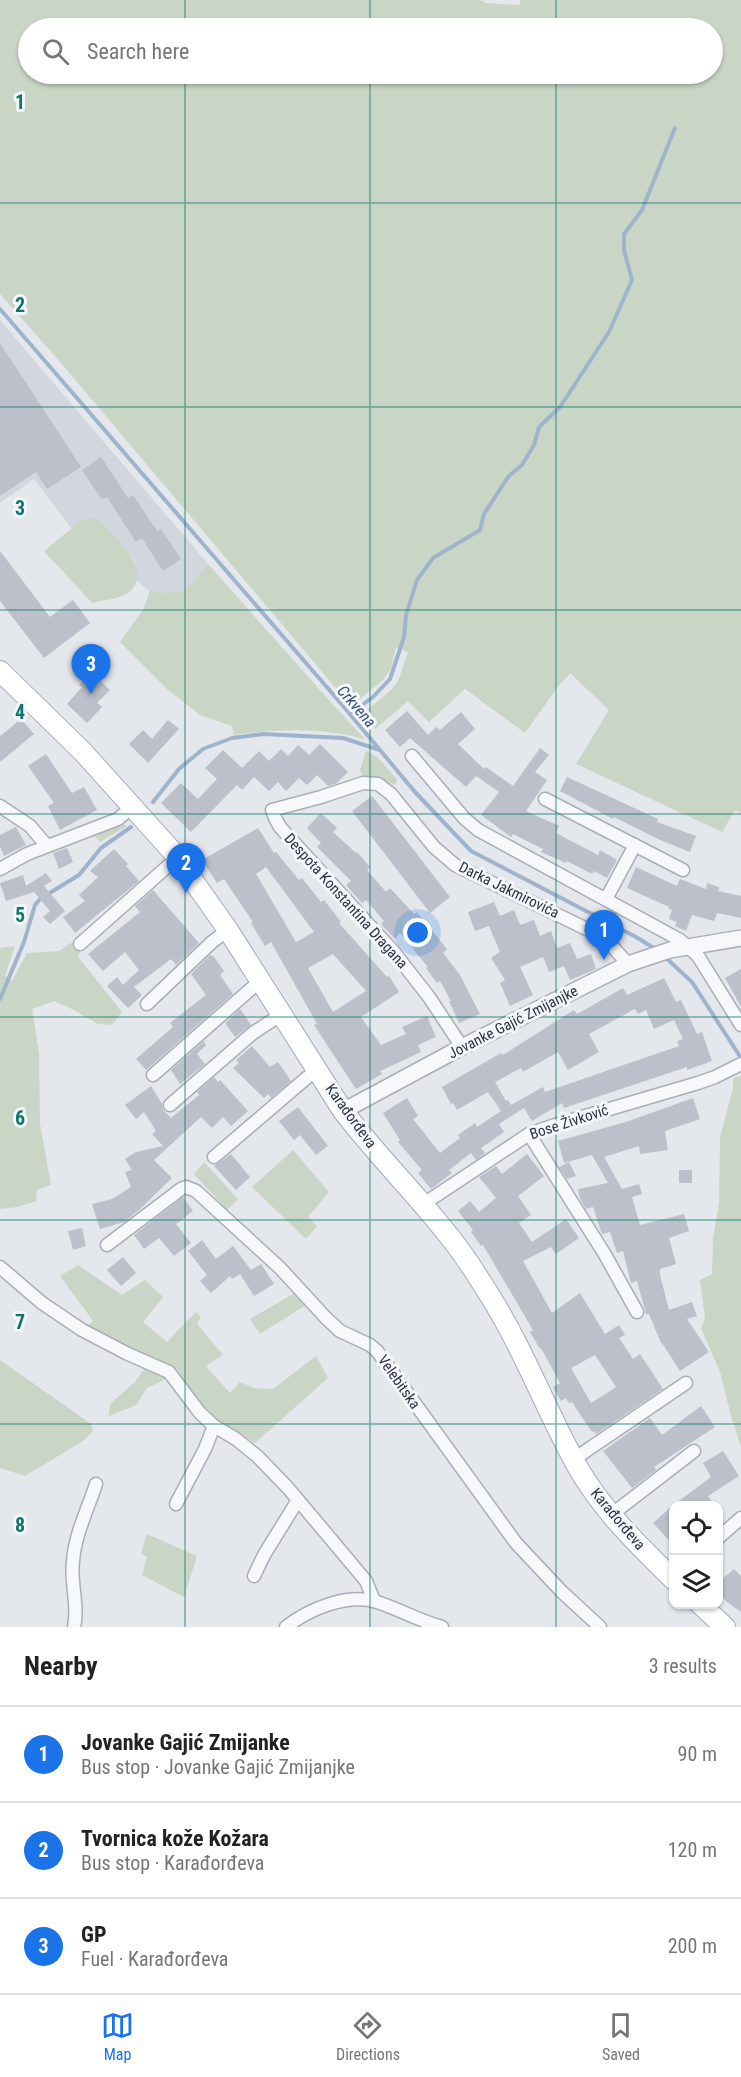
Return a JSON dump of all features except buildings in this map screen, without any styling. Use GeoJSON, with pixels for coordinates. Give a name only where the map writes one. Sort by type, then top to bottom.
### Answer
{"type":"FeatureCollection","features":[{"type":"Feature","properties":{"kind":"main road","name":"Karađorđeva"},"geometry":{"type":"LineString","coordinates":[[0,671],[83,752],[178,859],[261,980],[343,1111],[450,1237],[492,1299],[520,1348],[574,1459],[593,1491],[611,1515],[669,1576]]}},
{"type":"Feature","properties":{"kind":"main road"},"geometry":{"type":"LineString","coordinates":[[705,1609],[725,1627]]}},
{"type":"Feature","properties":{"kind":"street"},"geometry":{"type":"LineString","coordinates":[[412,756],[471,825],[671,934],[688,947],[698,956],[741,1025]]}},
{"type":"Feature","properties":{"kind":"street","name":"Darka Jakmirovića"},"geometry":{"type":"LineString","coordinates":[[373,782],[391,794],[434,847],[455,865],[598,935],[611,945],[628,964]]}},
{"type":"Feature","properties":{"kind":"street","name":"Despota Konstantina Dragana"},"geometry":{"type":"LineString","coordinates":[[373,782],[272,810],[274,818],[393,951],[429,997],[462,1047]]}},
{"type":"Feature","properties":{"kind":"street"},"geometry":{"type":"LineString","coordinates":[[545,799],[683,870]]}},
{"type":"Feature","properties":{"kind":"street"},"geometry":{"type":"LineString","coordinates":[[0,806],[30,826],[46,846]]}},
{"type":"Feature","properties":{"kind":"street"},"geometry":{"type":"LineString","coordinates":[[0,869],[27,854],[118,819],[133,806]]}},
{"type":"Feature","properties":{"kind":"street"},"geometry":{"type":"LineString","coordinates":[[606,899],[635,845]]}},
{"type":"Feature","properties":{"kind":"street"},"geometry":{"type":"LineString","coordinates":[[80,944],[178,859]]}},
{"type":"Feature","properties":{"kind":"street"},"geometry":{"type":"LineString","coordinates":[[147,1004],[212,942],[228,930]]}},
{"type":"Feature","properties":{"kind":"street","name":"Jovanke Gajić Zmijanjke"},"geometry":{"type":"LineString","coordinates":[[343,1111],[462,1047],[628,964],[670,950],[741,938]]}},
{"type":"Feature","properties":{"kind":"street"},"geometry":{"type":"LineString","coordinates":[[153,1075],[261,980]]}},
{"type":"Feature","properties":{"kind":"street"},"geometry":{"type":"LineString","coordinates":[[170,1105],[253,1033],[282,1014]]}},
{"type":"Feature","properties":{"kind":"street","name":"Bose Živković"},"geometry":{"type":"LineString","coordinates":[[424,1206],[431,1199],[529,1134],[698,1083],[736,1067]]}},
{"type":"Feature","properties":{"kind":"street"},"geometry":{"type":"LineString","coordinates":[[214,1157],[317,1069]]}},
{"type":"Feature","properties":{"kind":"street"},"geometry":{"type":"LineString","coordinates":[[529,1134],[604,1252],[637,1312]]}},
{"type":"Feature","properties":{"kind":"street","name":"Velebitska"},"geometry":{"type":"LineString","coordinates":[[106,1245],[180,1189],[186,1187],[196,1191],[280,1268],[340,1331],[370,1345],[377,1351],[516,1543],[562,1592],[600,1627]]}},
{"type":"Feature","properties":{"kind":"street"},"geometry":{"type":"LineString","coordinates":[[0,1268],[42,1303],[82,1330],[169,1372],[200,1413],[214,1426],[236,1439],[257,1456],[298,1500],[366,1581],[374,1601]]}},
{"type":"Feature","properties":{"kind":"street"},"geometry":{"type":"LineString","coordinates":[[574,1459],[686,1383]]}},
{"type":"Feature","properties":{"kind":"street"},"geometry":{"type":"LineString","coordinates":[[176,1504],[205,1449],[214,1426]]}},
{"type":"Feature","properties":{"kind":"street"},"geometry":{"type":"LineString","coordinates":[[611,1515],[694,1451]]}},
{"type":"Feature","properties":{"kind":"street"},"geometry":{"type":"LineString","coordinates":[[74,1627],[76,1612],[72,1561],[76,1542],[96,1484]]}},
{"type":"Feature","properties":{"kind":"street"},"geometry":{"type":"LineString","coordinates":[[255,1576],[264,1555],[298,1500]]}},
{"type":"Feature","properties":{"kind":"street"},"geometry":{"type":"LineString","coordinates":[[723,1534],[741,1518]]}},
{"type":"Feature","properties":{"kind":"street"},"geometry":{"type":"LineString","coordinates":[[286,1627],[300,1617],[326,1606],[357,1600],[374,1601],[441,1627]]}},
{"type":"Feature","properties":{"kind":"shaded area"},"geometry":{"type":"Polygon","coordinates":[[[0,320],[208,564],[188,590],[178,594],[150,591],[137,581],[135,561],[100,521],[96,518],[82,520],[72,529],[34,479],[0,503],[0,320]]]}},
{"type":"Feature","properties":{"kind":"green space"},"geometry":{"type":"Polygon","coordinates":[[[0,0],[480,0],[486,3],[520,5],[520,0],[741,0],[741,813],[735,810],[722,832],[576,764],[609,710],[570,673],[525,733],[465,689],[429,722],[408,701],[375,729],[362,714],[390,691],[398,681],[408,652],[396,647],[391,668],[383,680],[351,706],[0,294],[0,0]]]}},
{"type":"Feature","properties":{"kind":"green space"},"geometry":{"type":"Polygon","coordinates":[[[91,518],[100,521],[123,545],[136,565],[138,575],[136,584],[125,595],[92,603],[44,551],[82,520],[91,518]]]}},
{"type":"Feature","properties":{"kind":"green space"},"geometry":{"type":"Polygon","coordinates":[[[208,564],[366,740],[335,733],[301,730],[234,735],[232,726],[200,715],[167,689],[120,642],[143,610],[150,591],[172,593],[185,590],[208,564]]]}},
{"type":"Feature","properties":{"kind":"green space"},"geometry":{"type":"Polygon","coordinates":[[[366,751],[377,757],[397,779],[395,785],[379,779],[364,779],[360,770],[366,751]]]}},
{"type":"Feature","properties":{"kind":"green space"},"geometry":{"type":"Polygon","coordinates":[[[122,824],[127,826],[100,842],[94,835],[122,824]]]}},
{"type":"Feature","properties":{"kind":"green space"},"geometry":{"type":"Polygon","coordinates":[[[71,943],[81,948],[78,957],[122,1012],[112,1025],[98,1024],[54,1001],[32,1009],[39,1053],[40,1124],[51,1185],[37,1190],[36,1201],[18,1207],[0,1209],[0,948],[15,946],[5,976],[12,981],[27,953],[59,951],[71,943]]]}},
{"type":"Feature","properties":{"kind":"green space"},"geometry":{"type":"Polygon","coordinates":[[[741,1076],[741,1447],[720,1372],[701,1328],[705,1318],[700,1280],[712,1274],[713,1239],[719,1203],[720,1137],[733,1088],[733,1078],[741,1076]]]}},
{"type":"Feature","properties":{"kind":"green space"},"geometry":{"type":"Polygon","coordinates":[[[293,1150],[329,1192],[308,1217],[317,1226],[306,1239],[252,1187],[293,1150]]]}},
{"type":"Feature","properties":{"kind":"green space"},"geometry":{"type":"Polygon","coordinates":[[[204,1162],[238,1199],[227,1210],[194,1174],[204,1162]]]}},
{"type":"Feature","properties":{"kind":"green space"},"geometry":{"type":"Polygon","coordinates":[[[78,1265],[122,1295],[145,1280],[163,1297],[143,1322],[167,1342],[196,1312],[201,1317],[197,1324],[223,1355],[206,1366],[230,1393],[240,1382],[254,1388],[273,1389],[316,1356],[328,1378],[255,1443],[217,1420],[188,1388],[177,1369],[86,1328],[93,1321],[60,1276],[78,1265]]]}},
{"type":"Feature","properties":{"kind":"green space"},"geometry":{"type":"Polygon","coordinates":[[[298,1291],[306,1305],[260,1334],[250,1319],[298,1291]]]}},
{"type":"Feature","properties":{"kind":"green space"},"geometry":{"type":"Polygon","coordinates":[[[0,1360],[91,1424],[93,1430],[86,1439],[25,1476],[0,1468],[0,1360]]]}},
{"type":"Feature","properties":{"kind":"green space"},"geometry":{"type":"Polygon","coordinates":[[[144,1369],[153,1370],[166,1379],[147,1388],[136,1405],[109,1416],[110,1404],[135,1382],[144,1369]]]}},
{"type":"Feature","properties":{"kind":"green space"},"geometry":{"type":"Polygon","coordinates":[[[147,1534],[197,1556],[184,1597],[142,1575],[147,1557],[141,1553],[147,1534]]]}},
{"type":"Feature","properties":{"kind":"waterway"},"geometry":{"type":"LineString","coordinates":[[350,714],[373,697],[390,679],[404,637],[406,615],[417,580],[433,558],[480,530],[484,514],[508,477],[522,465],[534,445],[539,427],[560,407],[609,332],[632,280],[624,250],[624,234],[642,210],[675,128]]}},
{"type":"Feature","properties":{"kind":"waterway","name":"Crkvena"},"geometry":{"type":"LineString","coordinates":[[0,309],[415,792],[471,851],[657,950]]}},
{"type":"Feature","properties":{"kind":"waterway"},"geometry":{"type":"LineString","coordinates":[[153,802],[179,769],[203,749],[232,738],[263,734],[343,738],[380,750]]}},
{"type":"Feature","properties":{"kind":"waterway"},"geometry":{"type":"LineString","coordinates":[[0,999],[24,942],[35,905],[40,899],[79,875],[101,848],[131,827]]}},
{"type":"Feature","properties":{"kind":"waterway","name":"Crkvena"},"geometry":{"type":"LineString","coordinates":[[665,957],[692,982],[741,1058]]}},
{"type":"Feature","properties":{"kind":"place","name":"GP"},"geometry":{"type":"Point","coordinates":[91,694]}},
{"type":"Feature","properties":{"kind":"place","name":"Tvornica kože Kožara"},"geometry":{"type":"Point","coordinates":[186,893]}},
{"type":"Feature","properties":{"kind":"place","name":"Jovanke Gajić Zmijanke"},"geometry":{"type":"Point","coordinates":[604,960]}}]}
